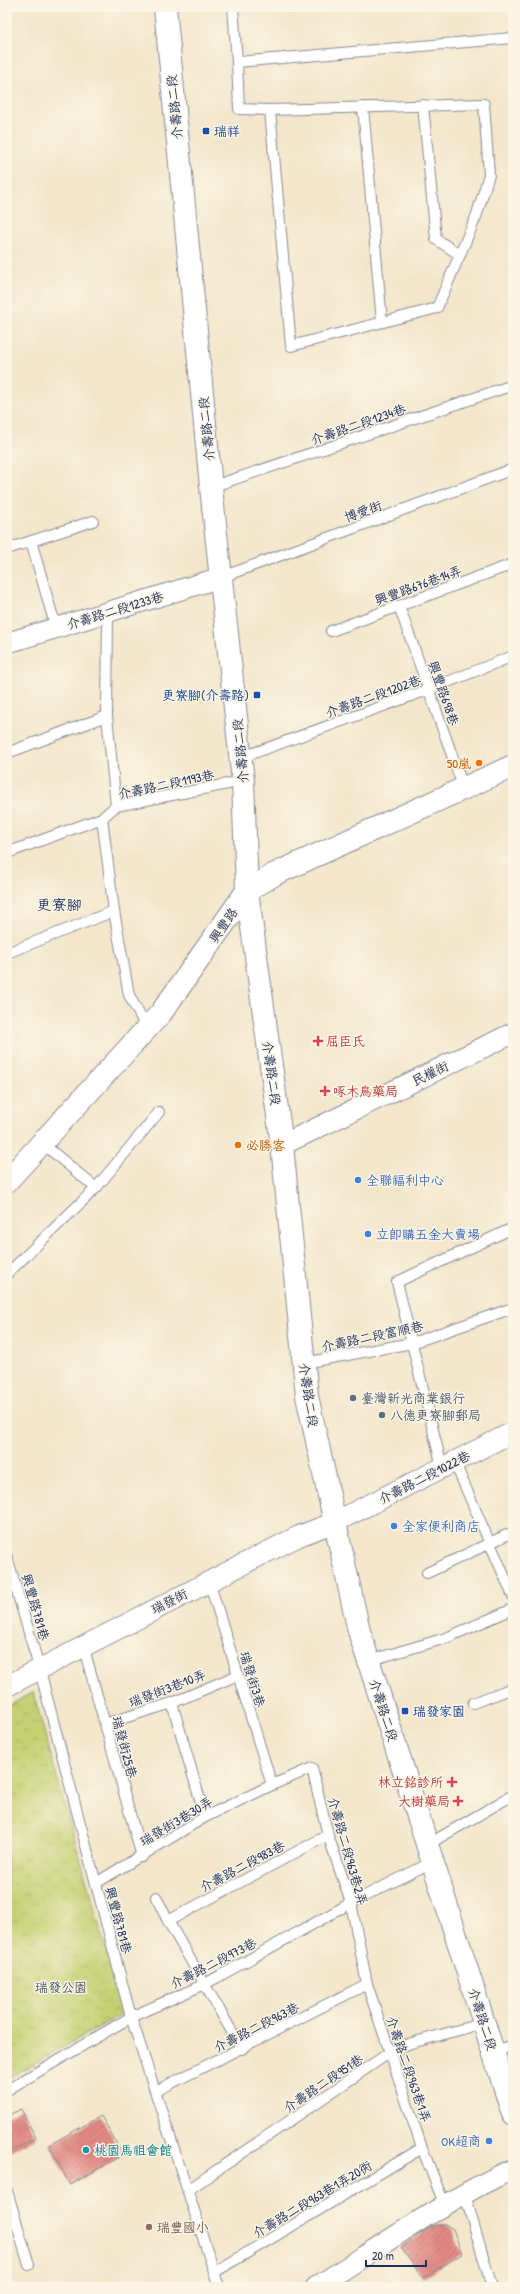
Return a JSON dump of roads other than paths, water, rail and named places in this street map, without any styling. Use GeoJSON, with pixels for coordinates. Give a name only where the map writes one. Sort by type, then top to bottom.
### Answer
{"type":"FeatureCollection","features":[{"type":"Feature","properties":{"kind":"main road","name":"介壽路二段"},"geometry":{"type":"LineString","coordinates":[[165,7],[211,487],[243,781],[247,891],[282,1145],[307,1396],[359,1631],[484,2022],[503,2048],[513,2114]]}},
{"type":"Feature","properties":{"kind":"main road","name":"興豐路"},"geometry":{"type":"LineString","coordinates":[[7,1181],[161,1013],[247,891],[275,874],[513,766]]}},
{"type":"Feature","properties":{"kind":"street","name":"介壽路二段1233巷"},"geometry":{"type":"LineString","coordinates":[[7,643],[222,577]]}},
{"type":"Feature","properties":{"kind":"street","name":"民權街"},"geometry":{"type":"LineString","coordinates":[[282,1145],[513,1034]]}},
{"type":"Feature","properties":{"kind":"street","name":"介壽路二段1022巷"},"geometry":{"type":"LineString","coordinates":[[335,1522],[513,1432]]}},
{"type":"Feature","properties":{"kind":"street","name":"瑞發街"},"geometry":{"type":"LineString","coordinates":[[7,1686],[83,1645],[299,1536],[335,1522]]}},
{"type":"Feature","properties":{"kind":"street"},"geometry":{"type":"LineString","coordinates":[[316,2287],[445,2206],[491,2179],[513,2169]]}},
{"type":"Feature","properties":{"kind":"lane"},"geometry":{"type":"LineString","coordinates":[[233,7],[239,109],[270,110],[484,104],[489,175],[476,217],[437,308],[291,346],[270,110]]}},
{"type":"Feature","properties":{"kind":"lane"},"geometry":{"type":"LineString","coordinates":[[237,62],[513,38]]}},
{"type":"Feature","properties":{"kind":"lane"},"geometry":{"type":"LineString","coordinates":[[423,105],[436,239],[460,255]]}},
{"type":"Feature","properties":{"kind":"lane"},"geometry":{"type":"LineString","coordinates":[[363,107],[382,322]]}},
{"type":"Feature","properties":{"kind":"lane","name":"介壽路二段1234巷"},"geometry":{"type":"LineString","coordinates":[[211,487],[513,385]]}},
{"type":"Feature","properties":{"kind":"lane","name":"博愛街"},"geometry":{"type":"LineString","coordinates":[[222,577],[513,469]]}},
{"type":"Feature","properties":{"kind":"lane"},"geometry":{"type":"LineString","coordinates":[[7,549],[93,521]]}},
{"type":"Feature","properties":{"kind":"lane"},"geometry":{"type":"LineString","coordinates":[[31,541],[56,628]]}},
{"type":"Feature","properties":{"kind":"lane","name":"興豐路676巷14弄"},"geometry":{"type":"LineString","coordinates":[[331,631],[513,564]]}},
{"type":"Feature","properties":{"kind":"lane","name":"興豐路698巷"},"geometry":{"type":"LineString","coordinates":[[399,606],[430,689],[464,789]]}},
{"type":"Feature","properties":{"kind":"lane"},"geometry":{"type":"LineString","coordinates":[[108,613],[107,716],[116,806]]}},
{"type":"Feature","properties":{"kind":"lane","name":"介壽路二段1202巷"},"geometry":{"type":"LineString","coordinates":[[240,758],[430,689],[513,656]]}},
{"type":"Feature","properties":{"kind":"lane"},"geometry":{"type":"LineString","coordinates":[[7,753],[107,716]]}},
{"type":"Feature","properties":{"kind":"lane","name":"介壽路二段1193巷"},"geometry":{"type":"LineString","coordinates":[[7,853],[102,818],[116,806],[243,781]]}},
{"type":"Feature","properties":{"kind":"lane"},"geometry":{"type":"LineString","coordinates":[[102,818],[114,911],[129,995],[147,1029]]}},
{"type":"Feature","properties":{"kind":"lane"},"geometry":{"type":"LineString","coordinates":[[7,953],[114,911]]}},
{"type":"Feature","properties":{"kind":"lane"},"geometry":{"type":"LineString","coordinates":[[7,1274],[96,1188],[159,1112]]}},
{"type":"Feature","properties":{"kind":"lane"},"geometry":{"type":"LineString","coordinates":[[42,1143],[96,1188]]}},
{"type":"Feature","properties":{"kind":"lane"},"geometry":{"type":"LineString","coordinates":[[513,1228],[397,1282],[412,1343],[448,1464],[490,1544],[513,1596]]}},
{"type":"Feature","properties":{"kind":"lane","name":"介壽路二段富順巷"},"geometry":{"type":"LineString","coordinates":[[304,1364],[412,1343],[513,1308]]}},
{"type":"Feature","properties":{"kind":"lane"},"geometry":{"type":"LineString","coordinates":[[426,1573],[513,1532]]}},
{"type":"Feature","properties":{"kind":"lane","name":"興豐路781巷"},"geometry":{"type":"LineString","coordinates":[[7,1557],[39,1668],[131,2017],[220,2287]]}},
{"type":"Feature","properties":{"kind":"lane","name":"瑞發街3巷"},"geometry":{"type":"LineString","coordinates":[[209,1581],[272,1784]]}},
{"type":"Feature","properties":{"kind":"lane"},"geometry":{"type":"LineString","coordinates":[[368,1661],[446,1638],[513,1609]]}},
{"type":"Feature","properties":{"kind":"lane","name":"瑞發街25巷"},"geometry":{"type":"LineString","coordinates":[[83,1645],[142,1857]]}},
{"type":"Feature","properties":{"kind":"lane","name":"瑞發街3巷10弄"},"geometry":{"type":"LineString","coordinates":[[105,1724],[172,1703],[238,1674]]}},
{"type":"Feature","properties":{"kind":"lane"},"geometry":{"type":"LineString","coordinates":[[473,1703],[513,1688]]}},
{"type":"Feature","properties":{"kind":"lane"},"geometry":{"type":"LineString","coordinates":[[172,1703],[205,1817]]}},
{"type":"Feature","properties":{"kind":"lane","name":"介壽路二段963巷2弄"},"geometry":{"type":"LineString","coordinates":[[272,1784],[312,1768],[328,1835],[351,1903],[367,1984]]}},
{"type":"Feature","properties":{"kind":"lane","name":"瑞發街3巷30弄"},"geometry":{"type":"LineString","coordinates":[[96,1882],[142,1857],[205,1817],[272,1784]]}},
{"type":"Feature","properties":{"kind":"lane","name":"介壽路二段973巷"},"geometry":{"type":"LineString","coordinates":[[7,2090],[131,2017],[205,1984],[351,1903],[430,1854],[513,1795]]}},
{"type":"Feature","properties":{"kind":"lane","name":"介壽路二段983巷"},"geometry":{"type":"LineString","coordinates":[[168,1921],[328,1835]]}},
{"type":"Feature","properties":{"kind":"lane"},"geometry":{"type":"LineString","coordinates":[[156,1897],[168,1921],[242,2049]]}},
{"type":"Feature","properties":{"kind":"lane","name":"介壽路二段963巷"},"geometry":{"type":"LineString","coordinates":[[156,2091],[242,2049],[367,1984]]}},
{"type":"Feature","properties":{"kind":"lane","name":"介壽路二段963巷1弄"},"geometry":{"type":"LineString","coordinates":[[367,1984],[422,2148],[445,2206]]}},
{"type":"Feature","properties":{"kind":"lane","name":"介壽路二段951巷"},"geometry":{"type":"LineString","coordinates":[[188,2190],[389,2053],[408,2044],[484,2022]]}},
{"type":"Feature","properties":{"kind":"lane","name":"介壽路二段963巷1弄20衖"},"geometry":{"type":"LineString","coordinates":[[215,2272],[422,2148]]}},
{"type":"Feature","properties":{"kind":"lane"},"geometry":{"type":"LineString","coordinates":[[8,2195],[29,2265]]}},
{"type":"Feature","properties":{"kind":"lane"},"geometry":{"type":"LineString","coordinates":[[465,2195],[492,2287]]}},
{"type":"Feature","properties":{"kind":"place","name":"瑞祥"},"geometry":{"type":"Point","coordinates":[206,131]}},
{"type":"Feature","properties":{"kind":"place","name":"更寮腳(介壽路)"},"geometry":{"type":"Point","coordinates":[257,695]}},
{"type":"Feature","properties":{"kind":"place","name":"50嵐"},"geometry":{"type":"Point","coordinates":[479,763]}},
{"type":"Feature","properties":{"kind":"place","name":"屈臣氏"},"geometry":{"type":"Point","coordinates":[318,1041]}},
{"type":"Feature","properties":{"kind":"place","name":"啄木鳥藥局"},"geometry":{"type":"Point","coordinates":[325,1091]}},
{"type":"Feature","properties":{"kind":"place","name":"必勝客"},"geometry":{"type":"Point","coordinates":[238,1145]}},
{"type":"Feature","properties":{"kind":"place","name":"全聯福利中心"},"geometry":{"type":"Point","coordinates":[358,1180]}},
{"type":"Feature","properties":{"kind":"place","name":"立即購五金大賣場"},"geometry":{"type":"Point","coordinates":[368,1234]}},
{"type":"Feature","properties":{"kind":"place","name":"臺灣新光商業銀行"},"geometry":{"type":"Point","coordinates":[353,1398]}},
{"type":"Feature","properties":{"kind":"place","name":"八德更寮腳郵局"},"geometry":{"type":"Point","coordinates":[382,1415]}},
{"type":"Feature","properties":{"kind":"place","name":"全家便利商店"},"geometry":{"type":"Point","coordinates":[394,1526]}},
{"type":"Feature","properties":{"kind":"place","name":"瑞發家園"},"geometry":{"type":"Point","coordinates":[405,1711]}},
{"type":"Feature","properties":{"kind":"place","name":"林立銘診所"},"geometry":{"type":"Point","coordinates":[452,1782]}},
{"type":"Feature","properties":{"kind":"place","name":"大樹藥局"},"geometry":{"type":"Point","coordinates":[458,1801]}},
{"type":"Feature","properties":{"kind":"place","name":"OK超商"},"geometry":{"type":"Point","coordinates":[489,2141]}},
{"type":"Feature","properties":{"kind":"place","name":"桃園馬祖會館"},"geometry":{"type":"Point","coordinates":[86,2150]}},
{"type":"Feature","properties":{"kind":"place","name":"瑞豐國小"},"geometry":{"type":"Point","coordinates":[149,2227]}},
{"type":"Feature","properties":{"kind":"district","name":"更寮腳"},"geometry":{"type":"Point","coordinates":[59,905]}},
{"type":"Feature","properties":{"kind":"park label","name":"瑞發公園"},"geometry":{"type":"Point","coordinates":[61,1987]}}]}
